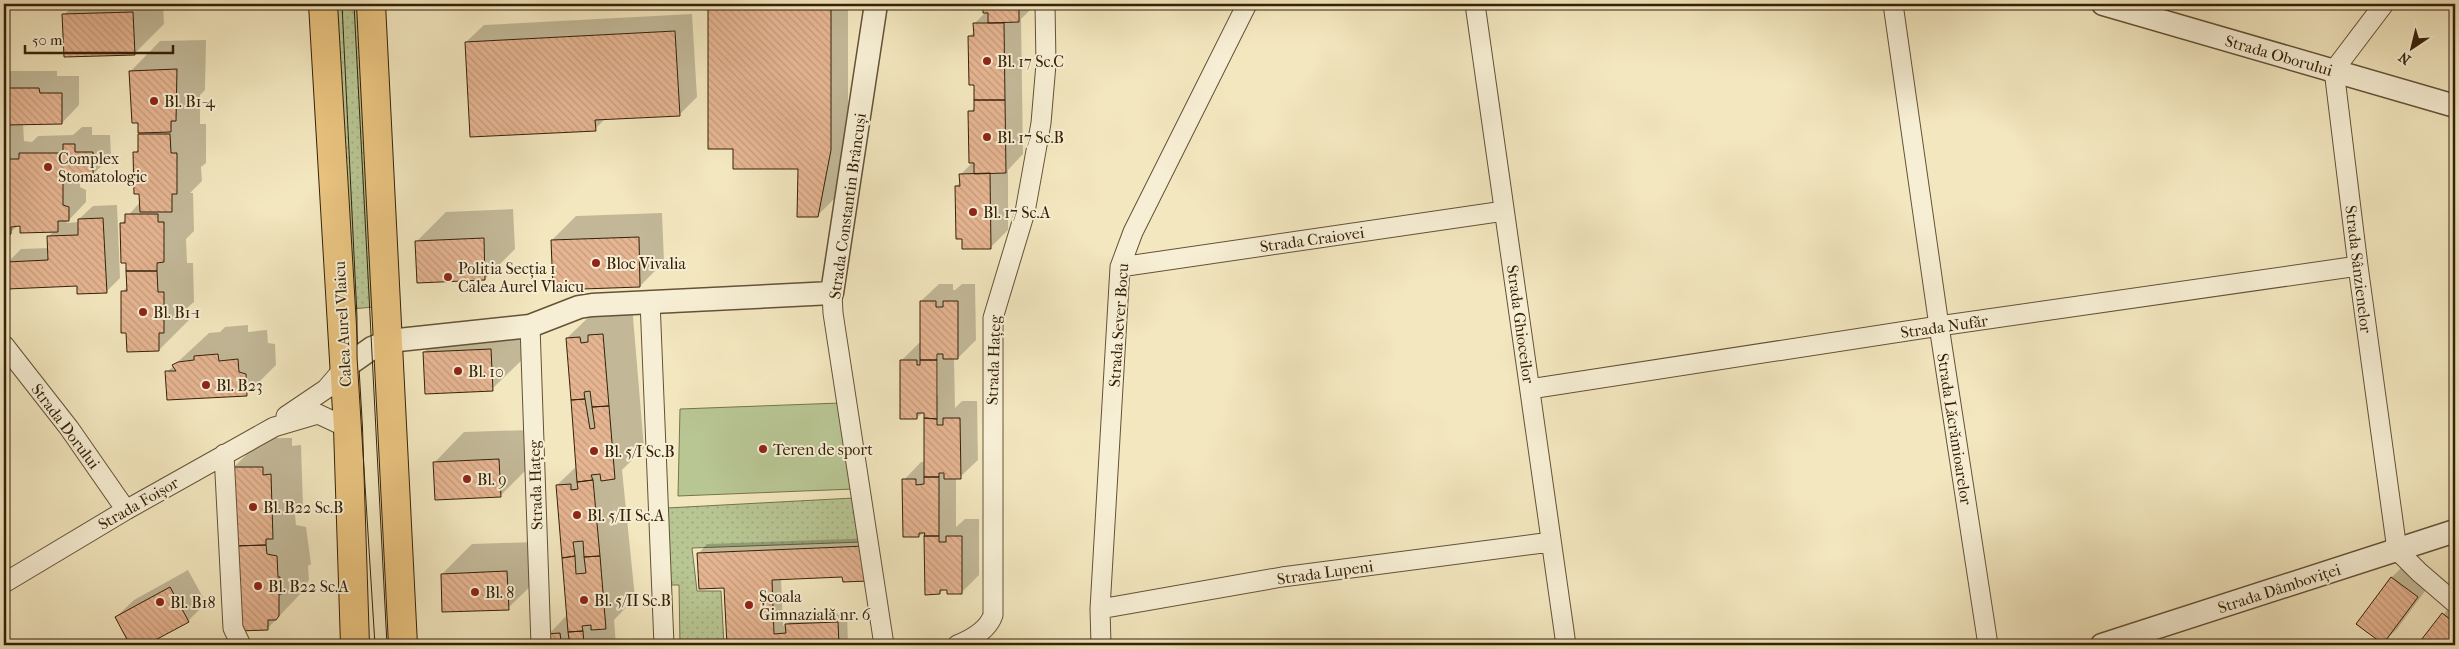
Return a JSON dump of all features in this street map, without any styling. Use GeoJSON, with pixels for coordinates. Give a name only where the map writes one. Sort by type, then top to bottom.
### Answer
{"type":"FeatureCollection","features":[{"type":"Feature","properties":{"kind":"main road","name":"Calea Aurel Vlaicu"},"geometry":{"type":"LineString","coordinates":[[323,4],[348,428],[354,645]]}},
{"type":"Feature","properties":{"kind":"main road"},"geometry":{"type":"LineString","coordinates":[[371,4],[403,645]]}},
{"type":"Feature","properties":{"kind":"street","name":"Strada Constantin Brâncuși"},"geometry":{"type":"LineString","coordinates":[[876,4],[832,293],[884,645]]}},
{"type":"Feature","properties":{"kind":"street","name":"Strada Hațeg"},"geometry":{"type":"LineString","coordinates":[[957,645],[981,632],[990,623],[993,615],[993,318],[1025,212],[1041,123],[1046,64],[1045,4]]}},
{"type":"Feature","properties":{"kind":"street","name":"Strada Sever Bocu"},"geometry":{"type":"LineString","coordinates":[[1101,645],[1100,609],[1120,267],[1132,232],[1247,4]]}},
{"type":"Feature","properties":{"kind":"street","name":"Strada Ghioceilor"},"geometry":{"type":"LineString","coordinates":[[1475,4],[1566,645]]}},
{"type":"Feature","properties":{"kind":"street","name":"Strada Lăcrămioarelor"},"geometry":{"type":"LineString","coordinates":[[1893,4],[1939,326],[1988,645]]}},
{"type":"Feature","properties":{"kind":"street","name":"Strada Oborului"},"geometry":{"type":"LineString","coordinates":[[2103,4],[2455,106]]}},
{"type":"Feature","properties":{"kind":"street"},"geometry":{"type":"LineString","coordinates":[[2334,70],[2384,4]]}},
{"type":"Feature","properties":{"kind":"street","name":"Strada Sânzienelor"},"geometry":{"type":"LineString","coordinates":[[2334,70],[2358,266],[2398,550]]}},
{"type":"Feature","properties":{"kind":"street","name":"Strada Craiovei"},"geometry":{"type":"LineString","coordinates":[[1120,267],[1504,211]]}},
{"type":"Feature","properties":{"kind":"street","name":"Strada Nufăr"},"geometry":{"type":"LineString","coordinates":[[1530,389],[1939,326],[2358,266]]}},
{"type":"Feature","properties":{"kind":"street"},"geometry":{"type":"LineString","coordinates":[[345,367],[372,348],[389,341],[530,326],[579,307],[650,301],[832,293]]}},
{"type":"Feature","properties":{"kind":"street"},"geometry":{"type":"LineString","coordinates":[[650,301],[664,645]]}},
{"type":"Feature","properties":{"kind":"street","name":"Strada Hațeg"},"geometry":{"type":"LineString","coordinates":[[530,326],[541,645]]}},
{"type":"Feature","properties":{"kind":"street","name":"Strada Dorului"},"geometry":{"type":"LineString","coordinates":[[4,345],[69,428],[126,510]]}},
{"type":"Feature","properties":{"kind":"street","name":"Strada Foișor"},"geometry":{"type":"LineString","coordinates":[[274,427],[289,414],[326,389],[345,367]]}},
{"type":"Feature","properties":{"kind":"street","name":"Strada Foișor"},"geometry":{"type":"LineString","coordinates":[[4,583],[126,510],[274,427],[312,414],[322,415],[348,428]]}},
{"type":"Feature","properties":{"kind":"street"},"geometry":{"type":"LineString","coordinates":[[224,454],[233,628],[241,645]]}},
{"type":"Feature","properties":{"kind":"street","name":"Strada Dâmboviței"},"geometry":{"type":"LineString","coordinates":[[2102,645],[2455,532]]}},
{"type":"Feature","properties":{"kind":"street","name":"Strada Lupeni"},"geometry":{"type":"LineString","coordinates":[[1100,609],[1282,577],[1551,542]]}},
{"type":"Feature","properties":{"kind":"street"},"geometry":{"type":"LineString","coordinates":[[2398,550],[2419,572],[2455,603]]}},
{"type":"Feature","properties":{"kind":"green space"},"geometry":{"type":"Polygon","coordinates":[[[333,4],[357,4],[374,307],[351,309],[333,4]]]}},
{"type":"Feature","properties":{"kind":"green space","name":"Teren de sport"},"geometry":{"type":"Polygon","coordinates":[[[840,403],[854,489],[678,496],[680,409],[840,403]]]}},
{"type":"Feature","properties":{"kind":"green space"},"geometry":{"type":"Polygon","coordinates":[[[854,498],[862,542],[692,548],[697,591],[721,591],[724,645],[680,645],[679,585],[670,585],[667,508],[854,498]]]}},
{"type":"Feature","properties":{"kind":"building"},"geometry":{"type":"Polygon","coordinates":[[[708,4],[831,4],[831,150],[818,217],[797,217],[798,169],[733,169],[733,149],[708,149],[708,4]]]}},
{"type":"Feature","properties":{"kind":"building"},"geometry":{"type":"Polygon","coordinates":[[[983,4],[1019,4],[1019,22],[988,23],[988,13],[983,13],[983,4]]]}},
{"type":"Feature","properties":{"kind":"building"},"geometry":{"type":"Polygon","coordinates":[[[133,12],[135,55],[64,57],[62,14],[133,12]]]}},
{"type":"Feature","properties":{"kind":"building","name":"Bl. 17 Sc.C"},"geometry":{"type":"Polygon","coordinates":[[[973,23],[1004,23],[1005,100],[974,100],[974,85],[969,85],[968,36],[974,36],[973,23]]]}},
{"type":"Feature","properties":{"kind":"building"},"geometry":{"type":"Polygon","coordinates":[[[675,31],[680,116],[595,120],[596,131],[470,137],[465,42],[675,31]]]}},
{"type":"Feature","properties":{"kind":"building","name":"Bl. B1-4"},"geometry":{"type":"Polygon","coordinates":[[[177,69],[176,121],[171,121],[171,132],[138,133],[138,123],[132,123],[129,71],[177,69]]]}},
{"type":"Feature","properties":{"kind":"building","name":"Complex Stomatologic"},"geometry":{"type":"Polygon","coordinates":[[[4,88],[39,88],[40,93],[62,93],[62,124],[6,125],[6,159],[19,159],[19,153],[63,153],[63,144],[75,144],[75,152],[93,152],[93,176],[63,176],[63,205],[69,207],[69,221],[58,221],[58,232],[20,233],[20,226],[11,227],[11,234],[4,235],[4,88]]]}},
{"type":"Feature","properties":{"kind":"building","name":"Bl. 17 Sc.B"},"geometry":{"type":"Polygon","coordinates":[[[974,100],[1005,100],[1006,173],[974,174],[974,163],[969,163],[968,111],[974,111],[974,100]]]}},
{"type":"Feature","properties":{"kind":"building"},"geometry":{"type":"Polygon","coordinates":[[[138,134],[170,134],[171,153],[177,153],[177,194],[172,194],[172,212],[140,212],[139,194],[134,194],[133,152],[138,152],[138,134]]]}},
{"type":"Feature","properties":{"kind":"building","name":"Bl. 17 Sc.A"},"geometry":{"type":"Polygon","coordinates":[[[990,173],[991,249],[962,249],[962,239],[956,239],[955,186],[960,186],[959,174],[990,173]]]}},
{"type":"Feature","properties":{"kind":"building"},"geometry":{"type":"Polygon","coordinates":[[[125,214],[158,214],[158,222],[164,222],[164,262],[157,263],[157,271],[126,271],[126,263],[121,263],[120,223],[125,223],[125,214]]]}},
{"type":"Feature","properties":{"kind":"building"},"geometry":{"type":"Polygon","coordinates":[[[103,218],[107,293],[77,294],[77,286],[7,289],[6,262],[48,260],[47,236],[78,235],[78,219],[103,218]]]}},
{"type":"Feature","properties":{"kind":"building","name":"Bloc Vivalia"},"geometry":{"type":"Polygon","coordinates":[[[639,237],[640,287],[553,290],[551,240],[639,237]]]}},
{"type":"Feature","properties":{"kind":"building"},"geometry":{"type":"Polygon","coordinates":[[[484,238],[485,280],[417,283],[415,241],[484,238]]]}},
{"type":"Feature","properties":{"kind":"building","name":"Bl. B1-1"},"geometry":{"type":"Polygon","coordinates":[[[126,271],[157,271],[158,292],[164,292],[164,333],[159,333],[159,351],[127,352],[126,333],[121,333],[121,291],[127,291],[126,271]]]}},
{"type":"Feature","properties":{"kind":"building"},"geometry":{"type":"Polygon","coordinates":[[[920,301],[936,301],[936,307],[943,307],[943,301],[958,301],[958,359],[943,359],[943,354],[937,354],[937,360],[920,360],[920,301]]]}},
{"type":"Feature","properties":{"kind":"building"},"geometry":{"type":"Polygon","coordinates":[[[603,334],[609,406],[592,407],[590,391],[584,392],[585,399],[571,400],[566,338],[580,337],[581,343],[588,342],[588,335],[603,334]]]}},
{"type":"Feature","properties":{"kind":"building","name":"Bl. 10"},"geometry":{"type":"Polygon","coordinates":[[[491,349],[493,391],[425,394],[423,352],[491,349]]]}},
{"type":"Feature","properties":{"kind":"building","name":"Bl. B23"},"geometry":{"type":"Polygon","coordinates":[[[218,354],[219,361],[238,359],[239,372],[246,374],[247,396],[167,400],[165,371],[176,371],[172,365],[178,362],[194,360],[194,356],[218,354]]]}},
{"type":"Feature","properties":{"kind":"building"},"geometry":{"type":"Polygon","coordinates":[[[900,360],[917,360],[917,365],[920,365],[920,360],[937,360],[937,419],[924,418],[924,413],[917,413],[917,419],[900,419],[900,360]]]}},
{"type":"Feature","properties":{"kind":"building","name":"Bl. 5/I Sc.B"},"geometry":{"type":"Polygon","coordinates":[[[585,399],[590,429],[595,428],[592,407],[609,406],[615,479],[601,481],[600,474],[591,475],[593,480],[577,482],[571,400],[585,399]]]}},
{"type":"Feature","properties":{"kind":"building"},"geometry":{"type":"Polygon","coordinates":[[[924,418],[937,419],[937,425],[943,425],[943,418],[960,418],[961,479],[944,479],[944,473],[939,473],[939,477],[924,477],[924,418]]]}},
{"type":"Feature","properties":{"kind":"building","name":"Bl. 9"},"geometry":{"type":"Polygon","coordinates":[[[499,459],[501,497],[435,500],[433,462],[499,459]]]}},
{"type":"Feature","properties":{"kind":"building","name":"Bl. B22 Sc.B"},"geometry":{"type":"Polygon","coordinates":[[[232,467],[263,467],[263,475],[271,474],[273,539],[266,539],[266,545],[234,546],[232,467]]]}},
{"type":"Feature","properties":{"kind":"building"},"geometry":{"type":"Polygon","coordinates":[[[924,477],[939,477],[939,536],[924,536],[925,533],[919,533],[919,537],[903,537],[902,479],[916,479],[916,485],[924,484],[924,477]]]}},
{"type":"Feature","properties":{"kind":"building","name":"Bl. 5/II Sc.A"},"geometry":{"type":"Polygon","coordinates":[[[593,480],[600,556],[584,557],[583,541],[573,542],[575,556],[562,558],[556,485],[571,484],[571,490],[578,489],[577,482],[593,480]]]}},
{"type":"Feature","properties":{"kind":"building"},"geometry":{"type":"Polygon","coordinates":[[[924,536],[939,536],[939,542],[946,542],[946,536],[962,536],[962,594],[947,594],[947,590],[940,590],[940,594],[925,595],[924,536]]]}},
{"type":"Feature","properties":{"kind":"building","name":"Bl. B22 Sc.A"},"geometry":{"type":"Polygon","coordinates":[[[266,545],[267,554],[277,556],[278,577],[280,577],[282,594],[279,594],[279,616],[276,620],[268,620],[268,630],[237,631],[234,546],[266,545]]]}},
{"type":"Feature","properties":{"kind":"building","name":"Școala Gimnazială nr. 6"},"geometry":{"type":"Polygon","coordinates":[[[866,546],[868,581],[843,582],[842,577],[772,580],[774,634],[786,633],[785,624],[838,622],[839,645],[727,645],[724,588],[699,589],[697,553],[866,546]]]}},
{"type":"Feature","properties":{"kind":"building","name":"Bl. 5/II Sc.B"},"geometry":{"type":"Polygon","coordinates":[[[575,556],[576,574],[586,573],[584,557],[600,556],[606,629],[591,630],[591,625],[582,626],[583,631],[568,632],[562,558],[575,556]]]}},
{"type":"Feature","properties":{"kind":"building","name":"Bl. 8"},"geometry":{"type":"Polygon","coordinates":[[[507,571],[509,610],[442,612],[441,574],[507,571]]]}},
{"type":"Feature","properties":{"kind":"building"},"geometry":{"type":"Polygon","coordinates":[[[2391,577],[2418,597],[2383,644],[2356,624],[2391,577]]]}},
{"type":"Feature","properties":{"kind":"building","name":"Bl. B18"},"geometry":{"type":"Polygon","coordinates":[[[170,587],[189,622],[146,645],[130,645],[115,617],[170,587]]]}},
{"type":"Feature","properties":{"kind":"building"},"geometry":{"type":"Polygon","coordinates":[[[2442,613],[2455,623],[2455,645],[2418,644],[2442,613]]]}},
{"type":"Feature","properties":{"kind":"building"},"geometry":{"type":"Polygon","coordinates":[[[583,631],[584,645],[547,645],[546,634],[560,633],[561,641],[569,639],[568,632],[583,631]]]}},
{"type":"Feature","properties":{"kind":"tram line"},"geometry":{"type":"LineString","coordinates":[[342,4],[357,317],[357,357],[375,645]]}},
{"type":"Feature","properties":{"kind":"tram line"},"geometry":{"type":"LineString","coordinates":[[354,4],[387,645]]}},
{"type":"Feature","properties":{"kind":"place","name":"Bl. 17 Sc.C"},"geometry":{"type":"Point","coordinates":[987,61]}},
{"type":"Feature","properties":{"kind":"place","name":"Bl. B1-4"},"geometry":{"type":"Point","coordinates":[154,101]}},
{"type":"Feature","properties":{"kind":"place","name":"Bl. 17 Sc.B"},"geometry":{"type":"Point","coordinates":[987,137]}},
{"type":"Feature","properties":{"kind":"place","name":"Complex Stomatologic"},"geometry":{"type":"Point","coordinates":[48,167]}},
{"type":"Feature","properties":{"kind":"place","name":"Bl. 17 Sc.A"},"geometry":{"type":"Point","coordinates":[973,212]}},
{"type":"Feature","properties":{"kind":"place","name":"Bloc Vivalia"},"geometry":{"type":"Point","coordinates":[596,263]}},
{"type":"Feature","properties":{"kind":"place","name":"Politia Secția 1 Calea Aurel Vlaicu"},"geometry":{"type":"Point","coordinates":[448,277]}},
{"type":"Feature","properties":{"kind":"place","name":"Bl. B1-1"},"geometry":{"type":"Point","coordinates":[143,312]}},
{"type":"Feature","properties":{"kind":"place","name":"Bl. 10"},"geometry":{"type":"Point","coordinates":[458,371]}},
{"type":"Feature","properties":{"kind":"place","name":"Bl. B23"},"geometry":{"type":"Point","coordinates":[206,385]}},
{"type":"Feature","properties":{"kind":"place","name":"Teren de sport"},"geometry":{"type":"Point","coordinates":[763,449]}},
{"type":"Feature","properties":{"kind":"place","name":"Bl. 5/I Sc.B"},"geometry":{"type":"Point","coordinates":[594,451]}},
{"type":"Feature","properties":{"kind":"place","name":"Bl. 9"},"geometry":{"type":"Point","coordinates":[467,479]}},
{"type":"Feature","properties":{"kind":"place","name":"Bl. B22 Sc.B"},"geometry":{"type":"Point","coordinates":[253,507]}},
{"type":"Feature","properties":{"kind":"place","name":"Bl. 5/II Sc.A"},"geometry":{"type":"Point","coordinates":[577,515]}},
{"type":"Feature","properties":{"kind":"place","name":"Bl. B22 Sc.A"},"geometry":{"type":"Point","coordinates":[258,586]}},
{"type":"Feature","properties":{"kind":"place","name":"Bl. 8"},"geometry":{"type":"Point","coordinates":[475,592]}},
{"type":"Feature","properties":{"kind":"place","name":"Bl. 5/II Sc.B"},"geometry":{"type":"Point","coordinates":[584,600]}},
{"type":"Feature","properties":{"kind":"place","name":"Bl. B18"},"geometry":{"type":"Point","coordinates":[160,602]}},
{"type":"Feature","properties":{"kind":"place","name":"Școala Gimnazială nr. 6"},"geometry":{"type":"Point","coordinates":[749,605]}}]}
